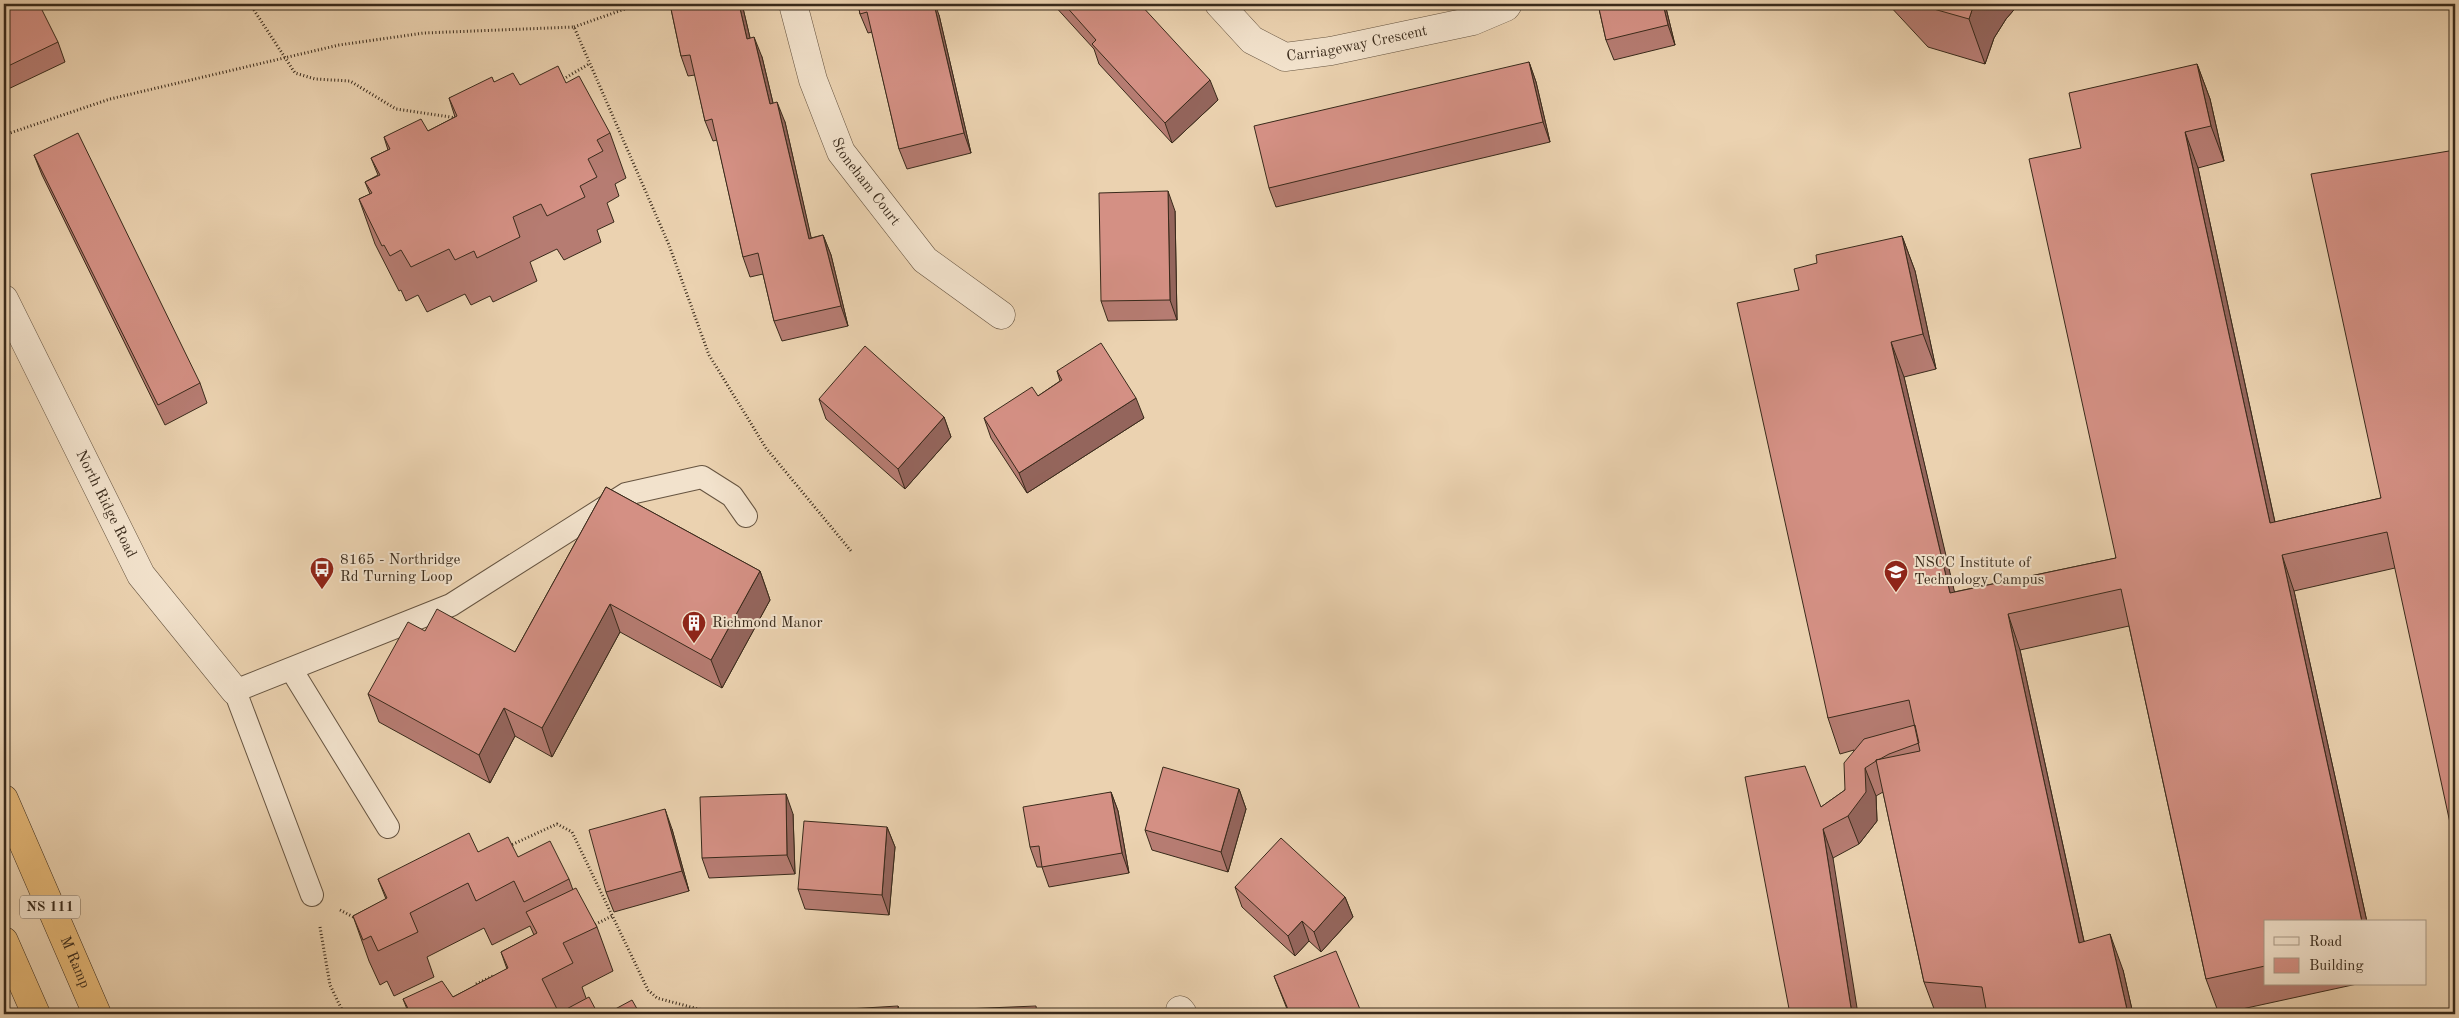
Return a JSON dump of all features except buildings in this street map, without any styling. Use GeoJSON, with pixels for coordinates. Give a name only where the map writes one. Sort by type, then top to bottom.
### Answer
{"type":"FeatureCollection","features":[{"type":"Feature","properties":{"kind":"highway","name":"M Ramp"},"geometry":{"type":"LineString","coordinates":[[4,799],[97,1014]]}},
{"type":"Feature","properties":{"kind":"highway"},"geometry":{"type":"LineString","coordinates":[[4,941],[36,1014]]}},
{"type":"Feature","properties":{"kind":"street","name":"Stoneham Court"},"geometry":{"type":"LineString","coordinates":[[793,4],[813,80],[840,152],[925,260],[1001,316]]}},
{"type":"Feature","properties":{"kind":"street","name":"Carriageway Crescent"},"geometry":{"type":"LineString","coordinates":[[1219,4],[1252,40],[1286,57],[1331,51],[1474,21],[1506,7],[1508,4]]}},
{"type":"Feature","properties":{"kind":"street","name":"North Ridge Road"},"geometry":{"type":"LineString","coordinates":[[4,299],[141,576],[235,691]]}},
{"type":"Feature","properties":{"kind":"lane"},"geometry":{"type":"LineString","coordinates":[[312,895],[235,691],[451,605],[626,494],[702,477],[732,496],[746,516]]}},
{"type":"Feature","properties":{"kind":"lane"},"geometry":{"type":"LineString","coordinates":[[292,669],[388,827]]}},
{"type":"Feature","properties":{"kind":"path"},"geometry":{"type":"LineString","coordinates":[[250,4],[284,59],[295,73],[306,78],[350,81],[390,108],[464,119]]}},
{"type":"Feature","properties":{"kind":"path"},"geometry":{"type":"LineString","coordinates":[[4,135],[110,99],[339,46],[424,33],[574,27],[639,4]]}},
{"type":"Feature","properties":{"kind":"path"},"geometry":{"type":"LineString","coordinates":[[574,27],[669,245],[709,355],[766,448],[852,551]]}},
{"type":"Feature","properties":{"kind":"path"},"geometry":{"type":"LineString","coordinates":[[553,87],[568,75],[590,64]]}},
{"type":"Feature","properties":{"kind":"path"},"geometry":{"type":"LineString","coordinates":[[505,848],[557,824],[572,832],[648,990],[657,998],[716,1014]]}},
{"type":"Feature","properties":{"kind":"path"},"geometry":{"type":"LineString","coordinates":[[312,895],[357,919],[366,915]]}},
{"type":"Feature","properties":{"kind":"path"},"geometry":{"type":"LineString","coordinates":[[312,895],[323,940],[330,985],[344,1014]]}},
{"type":"Feature","properties":{"kind":"path"},"geometry":{"type":"LineString","coordinates":[[584,930],[612,916]]}},
{"type":"Feature","properties":{"kind":"path"},"geometry":{"type":"LineString","coordinates":[[472,987],[501,972]]}},
{"type":"Feature","properties":{"kind":"place","name":"8165 - Northridge Rd Turning Loop"},"geometry":{"type":"Point","coordinates":[322,590]}},
{"type":"Feature","properties":{"kind":"place","name":"NSCC Institute of Technology Campus"},"geometry":{"type":"Point","coordinates":[1896,593]}},
{"type":"Feature","properties":{"kind":"place","name":"Richmond Manor"},"geometry":{"type":"Point","coordinates":[694,644]}}]}
